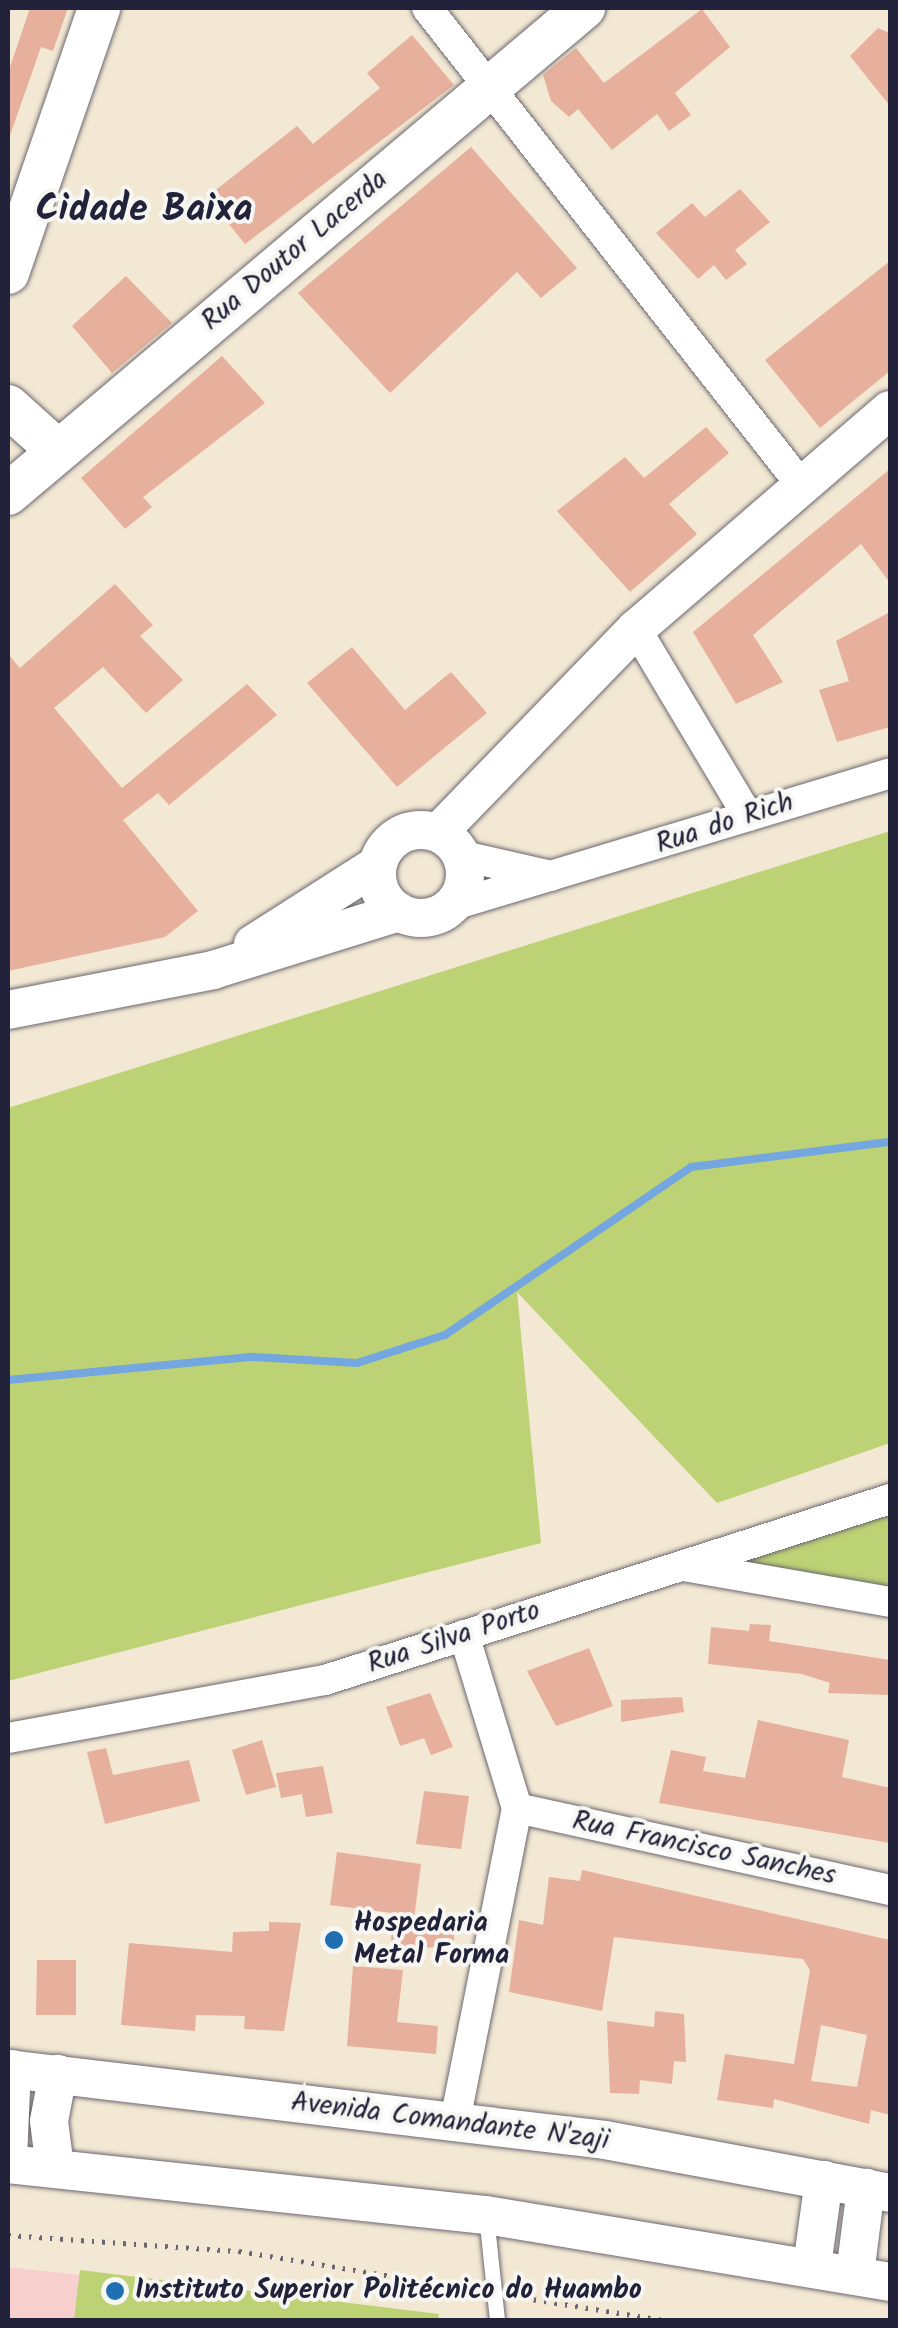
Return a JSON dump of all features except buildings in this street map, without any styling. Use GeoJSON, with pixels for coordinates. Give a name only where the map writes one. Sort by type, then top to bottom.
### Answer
{"type":"FeatureCollection","features":[{"type":"Feature","properties":{"kind":"main road"},"geometry":{"type":"LineString","coordinates":[[8,273],[99,8]]}},
{"type":"Feature","properties":{"kind":"main road","name":"Rua Doutor Lacerda"},"geometry":{"type":"LineString","coordinates":[[8,494],[584,8]]}},
{"type":"Feature","properties":{"kind":"main road"},"geometry":{"type":"LineString","coordinates":[[8,406],[58,450]]}},
{"type":"Feature","properties":{"kind":"street"},"geometry":{"type":"LineString","coordinates":[[427,8],[802,486]]}},
{"type":"Feature","properties":{"kind":"street"},"geometry":{"type":"LineString","coordinates":[[8,1010],[212,970],[398,912],[427,918],[454,904],[451,844],[636,630],[890,410]]}},
{"type":"Feature","properties":{"kind":"street"},"geometry":{"type":"LineString","coordinates":[[636,630],[748,816]]}},
{"type":"Feature","properties":{"kind":"street","name":"Rua do Rich"},"geometry":{"type":"LineString","coordinates":[[454,904],[559,877],[890,773]]}},
{"type":"Feature","properties":{"kind":"street"},"geometry":{"type":"LineString","coordinates":[[212,970],[377,864],[405,832],[559,877]]}},
{"type":"Feature","properties":{"kind":"street"},"geometry":{"type":"LineString","coordinates":[[377,864],[380,892],[398,912]]}},
{"type":"Feature","properties":{"kind":"street","name":"Rua Silva Porto"},"geometry":{"type":"LineString","coordinates":[[8,1738],[325,1680],[890,1499]]}},
{"type":"Feature","properties":{"kind":"street"},"geometry":{"type":"LineString","coordinates":[[676,1565],[890,1602]]}},
{"type":"Feature","properties":{"kind":"street"},"geometry":{"type":"LineString","coordinates":[[455,2122],[516,1808],[464,1635]]}},
{"type":"Feature","properties":{"kind":"street","name":"Rua Francisco Sanches"},"geometry":{"type":"LineString","coordinates":[[516,1808],[890,1890]]}},
{"type":"Feature","properties":{"kind":"street"},"geometry":{"type":"LineString","coordinates":[[10,2069],[8,2162],[486,2215],[873,2278],[878,2190]]}},
{"type":"Feature","properties":{"kind":"street","name":"Avenida Comandante N'zaji"},"geometry":{"type":"LineString","coordinates":[[10,2069],[455,2122],[878,2190]]}},
{"type":"Feature","properties":{"kind":"street"},"geometry":{"type":"LineString","coordinates":[[55,2168],[49,2121],[58,2074]]}},
{"type":"Feature","properties":{"kind":"street"},"geometry":{"type":"LineString","coordinates":[[812,2266],[824,2180]]}},
{"type":"Feature","properties":{"kind":"lane"},"geometry":{"type":"LineString","coordinates":[[486,2215],[498,2320]]}},
{"type":"Feature","properties":{"kind":"path"},"geometry":{"type":"LineString","coordinates":[[8,2235],[239,2251],[663,2320]]}},
{"type":"Feature","properties":{"kind":"shaded area","name":"Instituto Superior Politécnico do Huambo"},"geometry":{"type":"Polygon","coordinates":[[[8,2267],[439,2315],[8,2320],[8,2267]]]}},
{"type":"Feature","properties":{"kind":"green space"},"geometry":{"type":"Polygon","coordinates":[[[890,831],[890,1443],[717,1503],[517,1292],[541,1543],[8,1681],[8,1108],[890,831]]]}},
{"type":"Feature","properties":{"kind":"green space"},"geometry":{"type":"Polygon","coordinates":[[[890,1509],[890,1588],[721,1562],[890,1509]]]}},
{"type":"Feature","properties":{"kind":"green space","name":"Instituto Superior Politécnico do Huambo"},"geometry":{"type":"Polygon","coordinates":[[[80,2270],[439,2314],[438,2320],[74,2320],[80,2270]]]}},
{"type":"Feature","properties":{"kind":"waterway"},"geometry":{"type":"LineString","coordinates":[[8,1380],[253,1357],[357,1363],[445,1335],[691,1167],[890,1142]]}},
{"type":"Feature","properties":{"kind":"place","name":"Hospedaria Metal Forma"},"geometry":{"type":"Point","coordinates":[334,1940]}},
{"type":"Feature","properties":{"kind":"place","name":"Instituto Superior Politécnico do Huambo"},"geometry":{"type":"Point","coordinates":[115,2291]}},
{"type":"Feature","properties":{"kind":"district","name":"Cidade Baixa"},"geometry":{"type":"Point","coordinates":[144,211]}}]}
